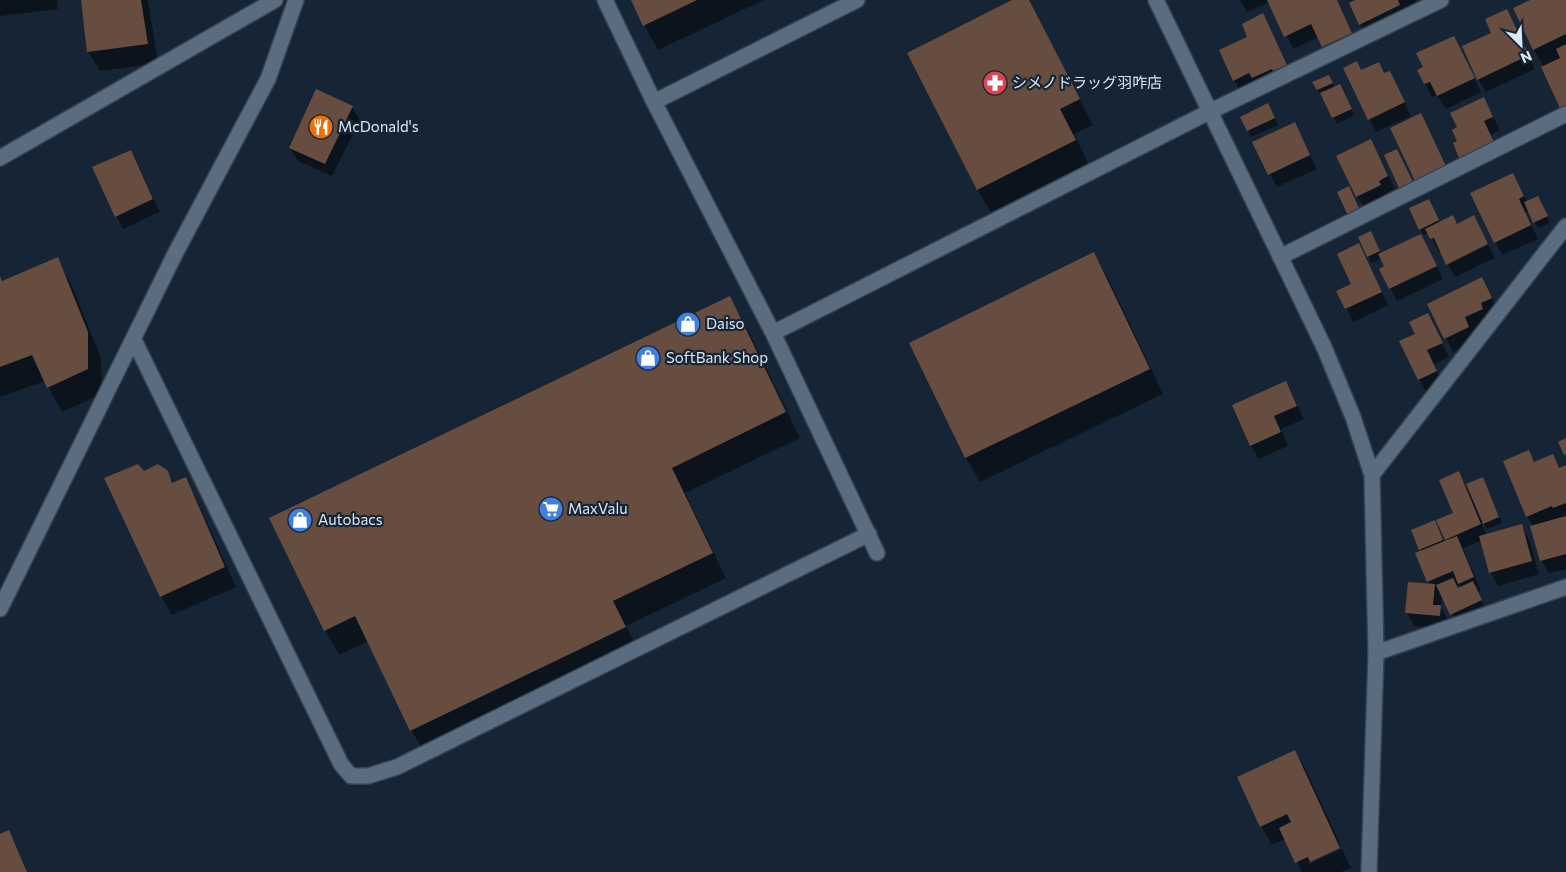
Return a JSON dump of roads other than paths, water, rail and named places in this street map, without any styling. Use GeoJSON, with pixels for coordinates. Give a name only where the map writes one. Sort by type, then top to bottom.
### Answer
{"type":"FeatureCollection","features":[{"type":"Feature","properties":{"kind":"street"},"geometry":{"type":"LineString","coordinates":[[0,158],[275,0]]}},
{"type":"Feature","properties":{"kind":"street"},"geometry":{"type":"LineString","coordinates":[[0,609],[175,254],[268,79],[296,0]]}},
{"type":"Feature","properties":{"kind":"street"},"geometry":{"type":"LineString","coordinates":[[605,0],[654,102],[773,333],[877,553]]}},
{"type":"Feature","properties":{"kind":"street"},"geometry":{"type":"LineString","coordinates":[[654,102],[857,0]]}},
{"type":"Feature","properties":{"kind":"street"},"geometry":{"type":"LineString","coordinates":[[1156,0],[1324,347],[1353,418],[1372,475],[1376,653],[1369,872]]}},
{"type":"Feature","properties":{"kind":"street"},"geometry":{"type":"LineString","coordinates":[[773,333],[1210,112],[1435,1]]}},
{"type":"Feature","properties":{"kind":"street"},"geometry":{"type":"LineString","coordinates":[[1280,257],[1566,114]]}},
{"type":"Feature","properties":{"kind":"street"},"geometry":{"type":"LineString","coordinates":[[1372,475],[1566,226]]}},
{"type":"Feature","properties":{"kind":"street"},"geometry":{"type":"LineString","coordinates":[[134,340],[341,764],[351,776],[368,776],[397,767],[869,534]]}},
{"type":"Feature","properties":{"kind":"street"},"geometry":{"type":"LineString","coordinates":[[1376,653],[1566,587]]}},
{"type":"Feature","properties":{"kind":"place","name":"シメノドラッグ羽咋店"},"geometry":{"type":"Point","coordinates":[995,83]}},
{"type":"Feature","properties":{"kind":"place","name":"McDonald's"},"geometry":{"type":"Point","coordinates":[321,127]}},
{"type":"Feature","properties":{"kind":"place","name":"Daiso"},"geometry":{"type":"Point","coordinates":[688,324]}},
{"type":"Feature","properties":{"kind":"place","name":"SoftBank Shop"},"geometry":{"type":"Point","coordinates":[648,358]}},
{"type":"Feature","properties":{"kind":"place","name":"MaxValu"},"geometry":{"type":"Point","coordinates":[551,509]}},
{"type":"Feature","properties":{"kind":"place","name":"Autobacs"},"geometry":{"type":"Point","coordinates":[300,520]}}]}
